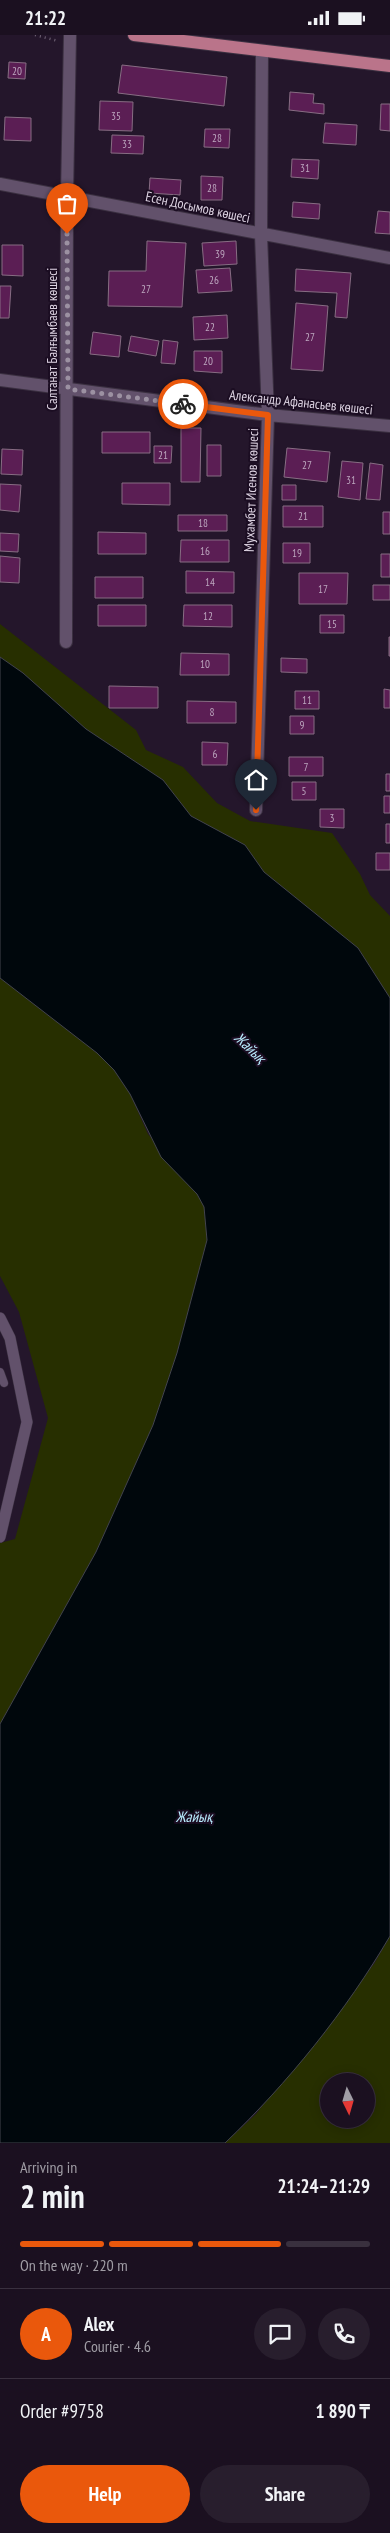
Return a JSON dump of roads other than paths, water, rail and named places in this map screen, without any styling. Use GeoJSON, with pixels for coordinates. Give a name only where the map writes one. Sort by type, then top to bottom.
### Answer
{"type":"FeatureCollection","features":[{"type":"Feature","properties":{"kind":"main road"},"geometry":{"type":"LineString","coordinates":[[134,35],[390,65]]}},
{"type":"Feature","properties":{"kind":"street","name":"Салтанат Балғымбаев көшесі"},"geometry":{"type":"LineString","coordinates":[[66,642],[67,195],[70,40]]}},
{"type":"Feature","properties":{"kind":"street","name":"Мухамбет Исенов көшесі"},"geometry":{"type":"LineString","coordinates":[[256,810],[268,415],[261,235],[262,51]]}},
{"type":"Feature","properties":{"kind":"street","name":"Есен Досымов көшесі"},"geometry":{"type":"LineString","coordinates":[[0,184],[67,195],[261,235],[390,258]]}},
{"type":"Feature","properties":{"kind":"street","name":"Александр Афанасьев көшесі"},"geometry":{"type":"LineString","coordinates":[[0,380],[268,415],[390,426]]}},
{"type":"Feature","properties":{"kind":"street"},"geometry":{"type":"LineString","coordinates":[[0,1318],[10,1338],[27,1422],[0,1537]]}},
{"type":"Feature","properties":{"kind":"lane"},"geometry":{"type":"LineString","coordinates":[[0,1373],[4,1383]]}},
{"type":"Feature","properties":{"kind":"water","name":"Жайық"},"geometry":{"type":"Polygon","coordinates":[[[0,657],[23,673],[86,729],[163,780],[191,816],[245,845],[264,872],[358,948],[390,998],[390,1936],[355,1992],[315,2045],[271,2096],[225,2143],[0,2143],[0,1724],[96,1552],[153,1425],[177,1353],[207,1240],[204,1207],[197,1194],[161,1157],[130,1094],[114,1070],[97,1053],[0,978],[0,657]]]}}]}
